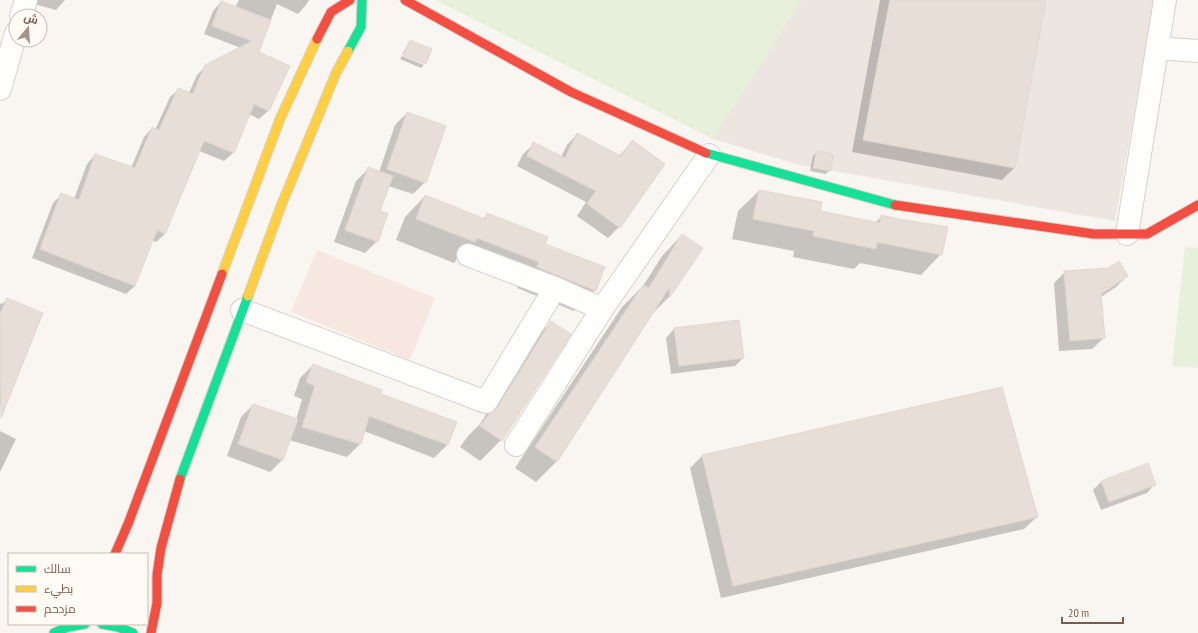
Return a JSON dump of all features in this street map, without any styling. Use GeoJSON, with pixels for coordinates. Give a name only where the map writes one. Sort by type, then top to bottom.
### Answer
{"type":"FeatureCollection","features":[{"type":"Feature","properties":{"kind":"main road"},"geometry":{"type":"LineString","coordinates":[[115,553],[128,524],[280,119],[328,17],[331,12],[350,0]]}},
{"type":"Feature","properties":{"kind":"main road"},"geometry":{"type":"LineString","coordinates":[[151,633],[157,603],[157,575],[161,548],[176,491],[281,206],[327,94],[361,27],[362,0]]}},
{"type":"Feature","properties":{"kind":"main road"},"geometry":{"type":"LineString","coordinates":[[405,0],[572,92],[709,155],[901,207],[1094,234],[1147,234],[1198,205]]}},
{"type":"Feature","properties":{"kind":"main road"},"geometry":{"type":"LineString","coordinates":[[54,633],[81,625]]}},
{"type":"Feature","properties":{"kind":"main road"},"geometry":{"type":"LineString","coordinates":[[107,625],[118,627],[133,633]]}},
{"type":"Feature","properties":{"kind":"street"},"geometry":{"type":"LineString","coordinates":[[1128,234],[1165,0]]}},
{"type":"Feature","properties":{"kind":"street"},"geometry":{"type":"LineString","coordinates":[[0,89],[12,48]]}},
{"type":"Feature","properties":{"kind":"street"},"geometry":{"type":"LineString","coordinates":[[1157,48],[1198,52]]}},
{"type":"Feature","properties":{"kind":"street"},"geometry":{"type":"LineString","coordinates":[[516,445],[602,309],[709,155]]}},
{"type":"Feature","properties":{"kind":"street"},"geometry":{"type":"LineString","coordinates":[[468,255],[555,288],[602,309]]}},
{"type":"Feature","properties":{"kind":"street"},"geometry":{"type":"LineString","coordinates":[[242,310],[486,402],[555,288]]}},
{"type":"Feature","properties":{"kind":"shaded area"},"geometry":{"type":"Polygon","coordinates":[[[801,0],[1154,0],[1115,221],[800,165],[713,139],[801,0]]]}},
{"type":"Feature","properties":{"kind":"shaded area"},"geometry":{"type":"Polygon","coordinates":[[[317,250],[435,298],[410,360],[291,312],[317,250]]]}},
{"type":"Feature","properties":{"kind":"green space"},"geometry":{"type":"Polygon","coordinates":[[[435,0],[801,0],[713,139],[435,0]]]}},
{"type":"Feature","properties":{"kind":"green space"},"geometry":{"type":"Polygon","coordinates":[[[1185,247],[1198,248],[1198,368],[1172,366],[1185,247]]]}},
{"type":"Feature","properties":{"kind":"building"},"geometry":{"type":"Polygon","coordinates":[[[890,0],[1046,0],[1015,168],[863,140],[890,0]]]}},
{"type":"Feature","properties":{"kind":"building"},"geometry":{"type":"Polygon","coordinates":[[[221,1],[271,20],[259,52],[290,66],[269,111],[254,104],[234,153],[204,141],[165,234],[157,230],[135,286],[40,249],[61,193],[79,200],[95,154],[135,168],[152,127],[159,130],[178,88],[193,94],[205,65],[252,41],[212,26],[221,1]]]}},
{"type":"Feature","properties":{"kind":"building"},"geometry":{"type":"Polygon","coordinates":[[[410,40],[432,49],[426,64],[403,55],[410,40]]]}},
{"type":"Feature","properties":{"kind":"building"},"geometry":{"type":"Polygon","coordinates":[[[407,112],[446,126],[426,183],[387,169],[407,112]]]}},
{"type":"Feature","properties":{"kind":"building"},"geometry":{"type":"Polygon","coordinates":[[[577,133],[621,156],[632,140],[665,164],[620,228],[587,204],[596,191],[527,156],[533,142],[565,158],[577,133]]]}},
{"type":"Feature","properties":{"kind":"building"},"geometry":{"type":"Polygon","coordinates":[[[816,151],[833,154],[831,171],[813,168],[816,151]]]}},
{"type":"Feature","properties":{"kind":"building"},"geometry":{"type":"Polygon","coordinates":[[[368,167],[393,176],[380,211],[388,213],[378,242],[345,230],[368,167]]]}},
{"type":"Feature","properties":{"kind":"building"},"geometry":{"type":"Polygon","coordinates":[[[759,190],[822,202],[820,211],[880,223],[881,215],[948,227],[942,255],[877,242],[876,249],[813,236],[814,231],[753,219],[759,190]]]}},
{"type":"Feature","properties":{"kind":"building"},"geometry":{"type":"Polygon","coordinates":[[[425,195],[485,219],[487,213],[548,237],[545,244],[605,267],[596,291],[537,267],[539,262],[477,238],[475,242],[416,219],[425,195]]]}},
{"type":"Feature","properties":{"kind":"building"},"geometry":{"type":"Polygon","coordinates":[[[682,234],[703,248],[670,297],[669,288],[557,462],[535,447],[643,285],[649,288],[682,234]]]}},
{"type":"Feature","properties":{"kind":"building"},"geometry":{"type":"Polygon","coordinates":[[[1119,261],[1128,276],[1101,294],[1105,338],[1070,341],[1064,271],[1108,268],[1119,261]]]}},
{"type":"Feature","properties":{"kind":"building"},"geometry":{"type":"Polygon","coordinates":[[[7,298],[43,313],[1,418],[0,314],[7,298]]]}},
{"type":"Feature","properties":{"kind":"building"},"geometry":{"type":"Polygon","coordinates":[[[739,320],[744,358],[679,366],[674,328],[739,320]]]}},
{"type":"Feature","properties":{"kind":"building"},"geometry":{"type":"Polygon","coordinates":[[[551,321],[571,334],[502,441],[480,426],[489,414],[497,408],[551,321]]]}},
{"type":"Feature","properties":{"kind":"building"},"geometry":{"type":"Polygon","coordinates":[[[313,364],[382,390],[381,394],[457,422],[448,445],[369,416],[361,444],[302,427],[315,386],[306,382],[313,364]]]}},
{"type":"Feature","properties":{"kind":"building"},"geometry":{"type":"Polygon","coordinates":[[[1002,387],[1038,517],[733,586],[702,455],[1002,387]]]}},
{"type":"Feature","properties":{"kind":"building"},"geometry":{"type":"Polygon","coordinates":[[[253,404],[298,419],[283,460],[238,444],[253,404]]]}},
{"type":"Feature","properties":{"kind":"building"},"geometry":{"type":"Polygon","coordinates":[[[1148,463],[1156,485],[1109,502],[1101,481],[1148,463]]]}},
{"type":"Feature","properties":{"kind":"traffic: fast"},"geometry":{"type":"LineString","coordinates":[[348,51],[361,27],[362,0]]}},
{"type":"Feature","properties":{"kind":"traffic: fast"},"geometry":{"type":"LineString","coordinates":[[706,153],[895,205]]}},
{"type":"Feature","properties":{"kind":"traffic: fast"},"geometry":{"type":"LineString","coordinates":[[180,479],[248,296]]}},
{"type":"Feature","properties":{"kind":"traffic: fast"},"geometry":{"type":"LineString","coordinates":[[54,633],[68,627],[79,625]]}},
{"type":"Feature","properties":{"kind":"traffic: fast"},"geometry":{"type":"LineString","coordinates":[[107,625],[118,627],[133,633]]}},
{"type":"Feature","properties":{"kind":"traffic: slow"},"geometry":{"type":"LineString","coordinates":[[222,274],[280,119],[317,39]]}},
{"type":"Feature","properties":{"kind":"traffic: slow"},"geometry":{"type":"LineString","coordinates":[[248,296],[281,206],[336,73],[348,51]]}},
{"type":"Feature","properties":{"kind":"traffic: jam"},"geometry":{"type":"LineString","coordinates":[[317,39],[331,12],[350,0]]}},
{"type":"Feature","properties":{"kind":"traffic: jam"},"geometry":{"type":"LineString","coordinates":[[405,0],[571,92],[706,153]]}},
{"type":"Feature","properties":{"kind":"traffic: jam"},"geometry":{"type":"LineString","coordinates":[[895,205],[1094,234],[1147,234],[1198,205]]}},
{"type":"Feature","properties":{"kind":"traffic: jam"},"geometry":{"type":"LineString","coordinates":[[115,553],[128,524],[222,274]]}},
{"type":"Feature","properties":{"kind":"traffic: jam"},"geometry":{"type":"LineString","coordinates":[[151,633],[157,603],[157,575],[161,548],[180,479]]}}]}
